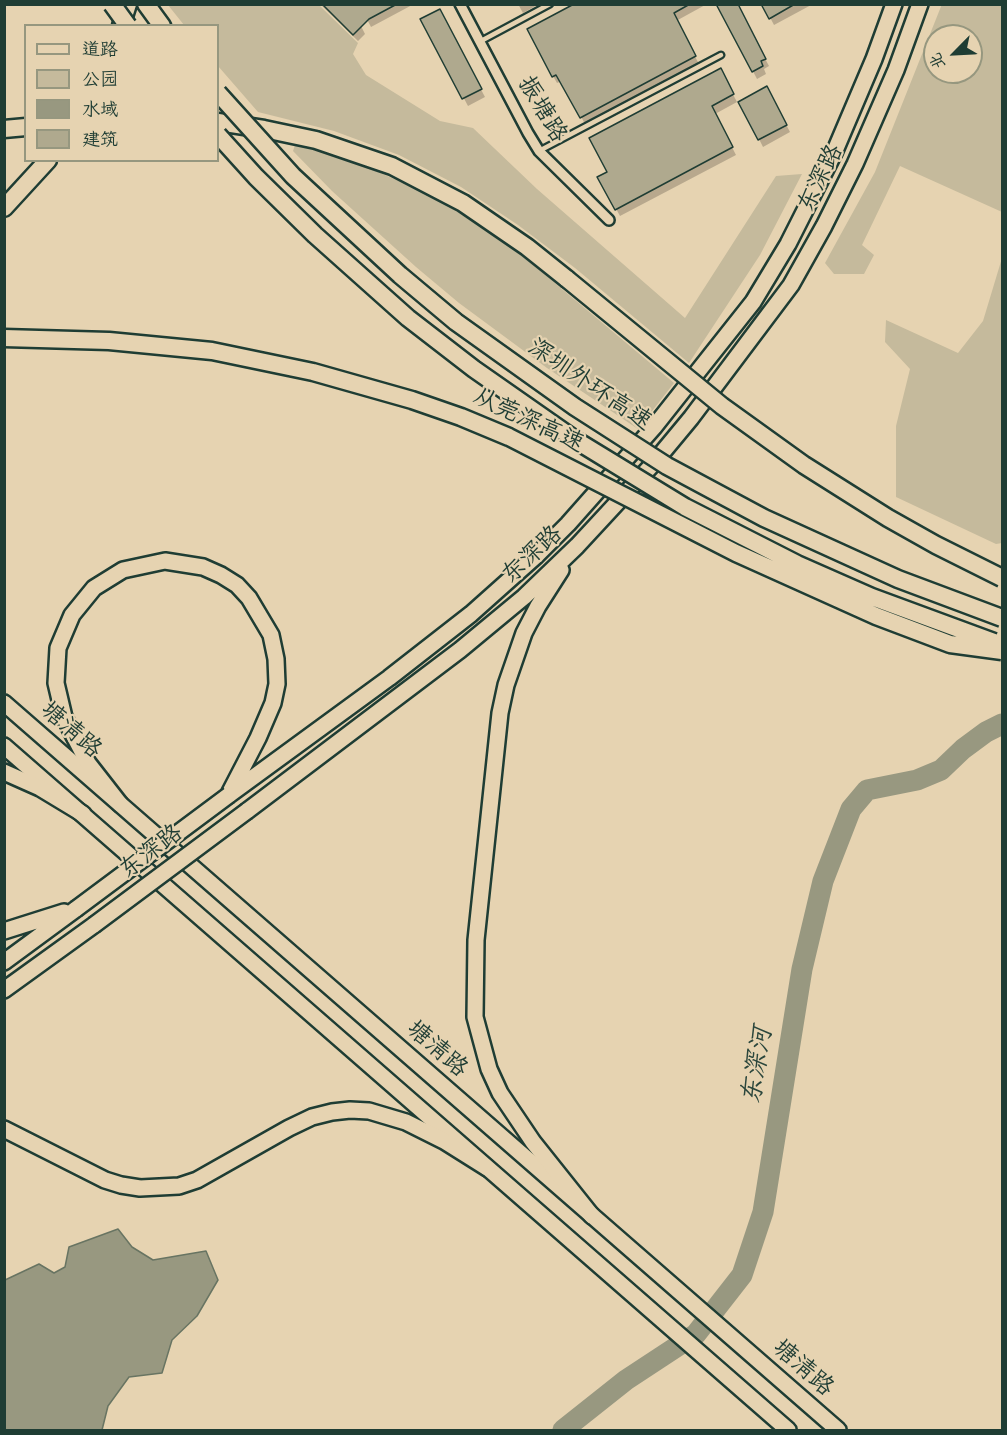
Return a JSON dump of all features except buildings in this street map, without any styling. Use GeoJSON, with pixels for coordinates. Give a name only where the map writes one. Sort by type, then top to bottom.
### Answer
{"type":"FeatureCollection","features":[{"type":"Feature","properties":{"kind":"highway"},"geometry":{"type":"LineString","coordinates":[[112,4],[127,24]]}},
{"type":"Feature","properties":{"kind":"highway"},"geometry":{"type":"LineString","coordinates":[[122,24],[128,4]]}},
{"type":"Feature","properties":{"kind":"highway"},"geometry":{"type":"LineString","coordinates":[[146,4],[161,24]]}},
{"type":"Feature","properties":{"kind":"highway","name":"深圳外环高速"},"geometry":{"type":"LineString","coordinates":[[219,94],[293,176],[400,276],[456,322],[575,407],[667,466],[764,518],[898,579],[1002,618]]}},
{"type":"Feature","properties":{"kind":"highway"},"geometry":{"type":"LineString","coordinates":[[219,122],[316,140],[392,166],[470,208],[527,247],[722,406],[804,465],[888,518],[1002,578]]}},
{"type":"Feature","properties":{"kind":"highway"},"geometry":{"type":"LineString","coordinates":[[4,129],[24,127]]}},
{"type":"Feature","properties":{"kind":"highway"},"geometry":{"type":"LineString","coordinates":[[219,136],[285,206],[408,318],[474,369],[578,441],[685,507],[796,564],[872,597],[1002,645]]}},
{"type":"Feature","properties":{"kind":"highway"},"geometry":{"type":"LineString","coordinates":[[4,208],[46,162]]}},
{"type":"Feature","properties":{"kind":"highway","name":"从莞深高速"},"geometry":{"type":"LineString","coordinates":[[4,338],[109,341],[212,351],[313,372],[412,400],[509,437],[727,549],[876,616],[950,644],[1002,651]]}},
{"type":"Feature","properties":{"kind":"main road","name":"东深路"},"geometry":{"type":"LineString","coordinates":[[4,962],[471,614],[568,524],[654,427],[753,302],[788,244],[819,184],[843,133],[894,4]]}},
{"type":"Feature","properties":{"kind":"main road","name":"东深路"},"geometry":{"type":"LineString","coordinates":[[4,990],[460,650],[524,597],[578,546],[652,465],[691,418],[791,285],[855,164],[896,70],[920,4]]}},
{"type":"Feature","properties":{"kind":"main road"},"geometry":{"type":"LineString","coordinates":[[578,546],[538,606],[524,633],[506,685],[500,713],[476,940],[475,1017],[481,1045],[500,1093],[533,1142],[592,1216]]}},
{"type":"Feature","properties":{"kind":"main road"},"geometry":{"type":"LineString","coordinates":[[120,804],[88,763],[64,717],[56,683],[58,648],[72,615],[94,588],[123,570],[165,561],[203,567],[237,585],[249,598],[271,635],[276,659],[277,684],[273,703],[263,729],[229,795]]}},
{"type":"Feature","properties":{"kind":"main road","name":"塘清路"},"geometry":{"type":"LineString","coordinates":[[4,703],[838,1431]]}},
{"type":"Feature","properties":{"kind":"main road"},"geometry":{"type":"LineString","coordinates":[[4,746],[788,1431]]}},
{"type":"Feature","properties":{"kind":"main road"},"geometry":{"type":"LineString","coordinates":[[4,772],[40,788],[83,814]]}},
{"type":"Feature","properties":{"kind":"main road"},"geometry":{"type":"LineString","coordinates":[[4,931],[76,909]]}},
{"type":"Feature","properties":{"kind":"main road"},"geometry":{"type":"LineString","coordinates":[[4,1129],[105,1180],[140,1188],[179,1186],[197,1179],[297,1124],[332,1112],[350,1110],[369,1111],[406,1122],[487,1168]]}},
{"type":"Feature","properties":{"kind":"street","name":"振塘路"},"geometry":{"type":"LineString","coordinates":[[460,4],[539,150],[609,220]]}},
{"type":"Feature","properties":{"kind":"lane"},"geometry":{"type":"LineString","coordinates":[[480,42],[550,4]]}},
{"type":"Feature","properties":{"kind":"lane"},"geometry":{"type":"LineString","coordinates":[[539,150],[721,55]]}},
{"type":"Feature","properties":{"kind":"green space"},"geometry":{"type":"Polygon","coordinates":[[[942,4],[1002,5],[1002,212],[900,166],[862,245],[874,255],[864,274],[834,274],[825,263],[875,172],[923,52],[923,84],[983,84],[983,24],[934,24],[942,4]]]}},
{"type":"Feature","properties":{"kind":"green space"},"geometry":{"type":"Polygon","coordinates":[[[168,5],[319,5],[358,43],[353,54],[366,75],[440,121],[473,128],[537,189],[685,318],[776,176],[802,174],[760,255],[689,363],[575,268],[518,225],[461,187],[399,155],[334,131],[258,112],[219,67],[219,24],[183,24],[168,5]]]}},
{"type":"Feature","properties":{"kind":"green space"},"geometry":{"type":"Polygon","coordinates":[[[295,145],[376,171],[428,194],[453,209],[531,263],[674,383],[638,429],[547,368],[459,303],[332,191],[293,151],[295,145]]]}},
{"type":"Feature","properties":{"kind":"green space"},"geometry":{"type":"Polygon","coordinates":[[[1002,258],[1002,543],[996,544],[896,497],[896,426],[910,369],[885,342],[886,320],[958,353],[983,321],[1002,258]]]}},
{"type":"Feature","properties":{"kind":"water"},"geometry":{"type":"Polygon","coordinates":[[[118,1229],[132,1247],[153,1260],[206,1251],[218,1280],[197,1316],[172,1340],[162,1373],[129,1377],[108,1406],[102,1430],[5,1430],[5,1280],[39,1264],[54,1273],[65,1267],[69,1247],[118,1229]]]}},
{"type":"Feature","properties":{"kind":"waterway","name":"东深河"},"geometry":{"type":"LineString","coordinates":[[563,1430],[626,1380],[696,1334],[742,1275],[763,1212],[802,969],[823,881],[851,809],[867,790],[917,780],[941,770],[963,749],[986,732],[1002,724]]}}]}
